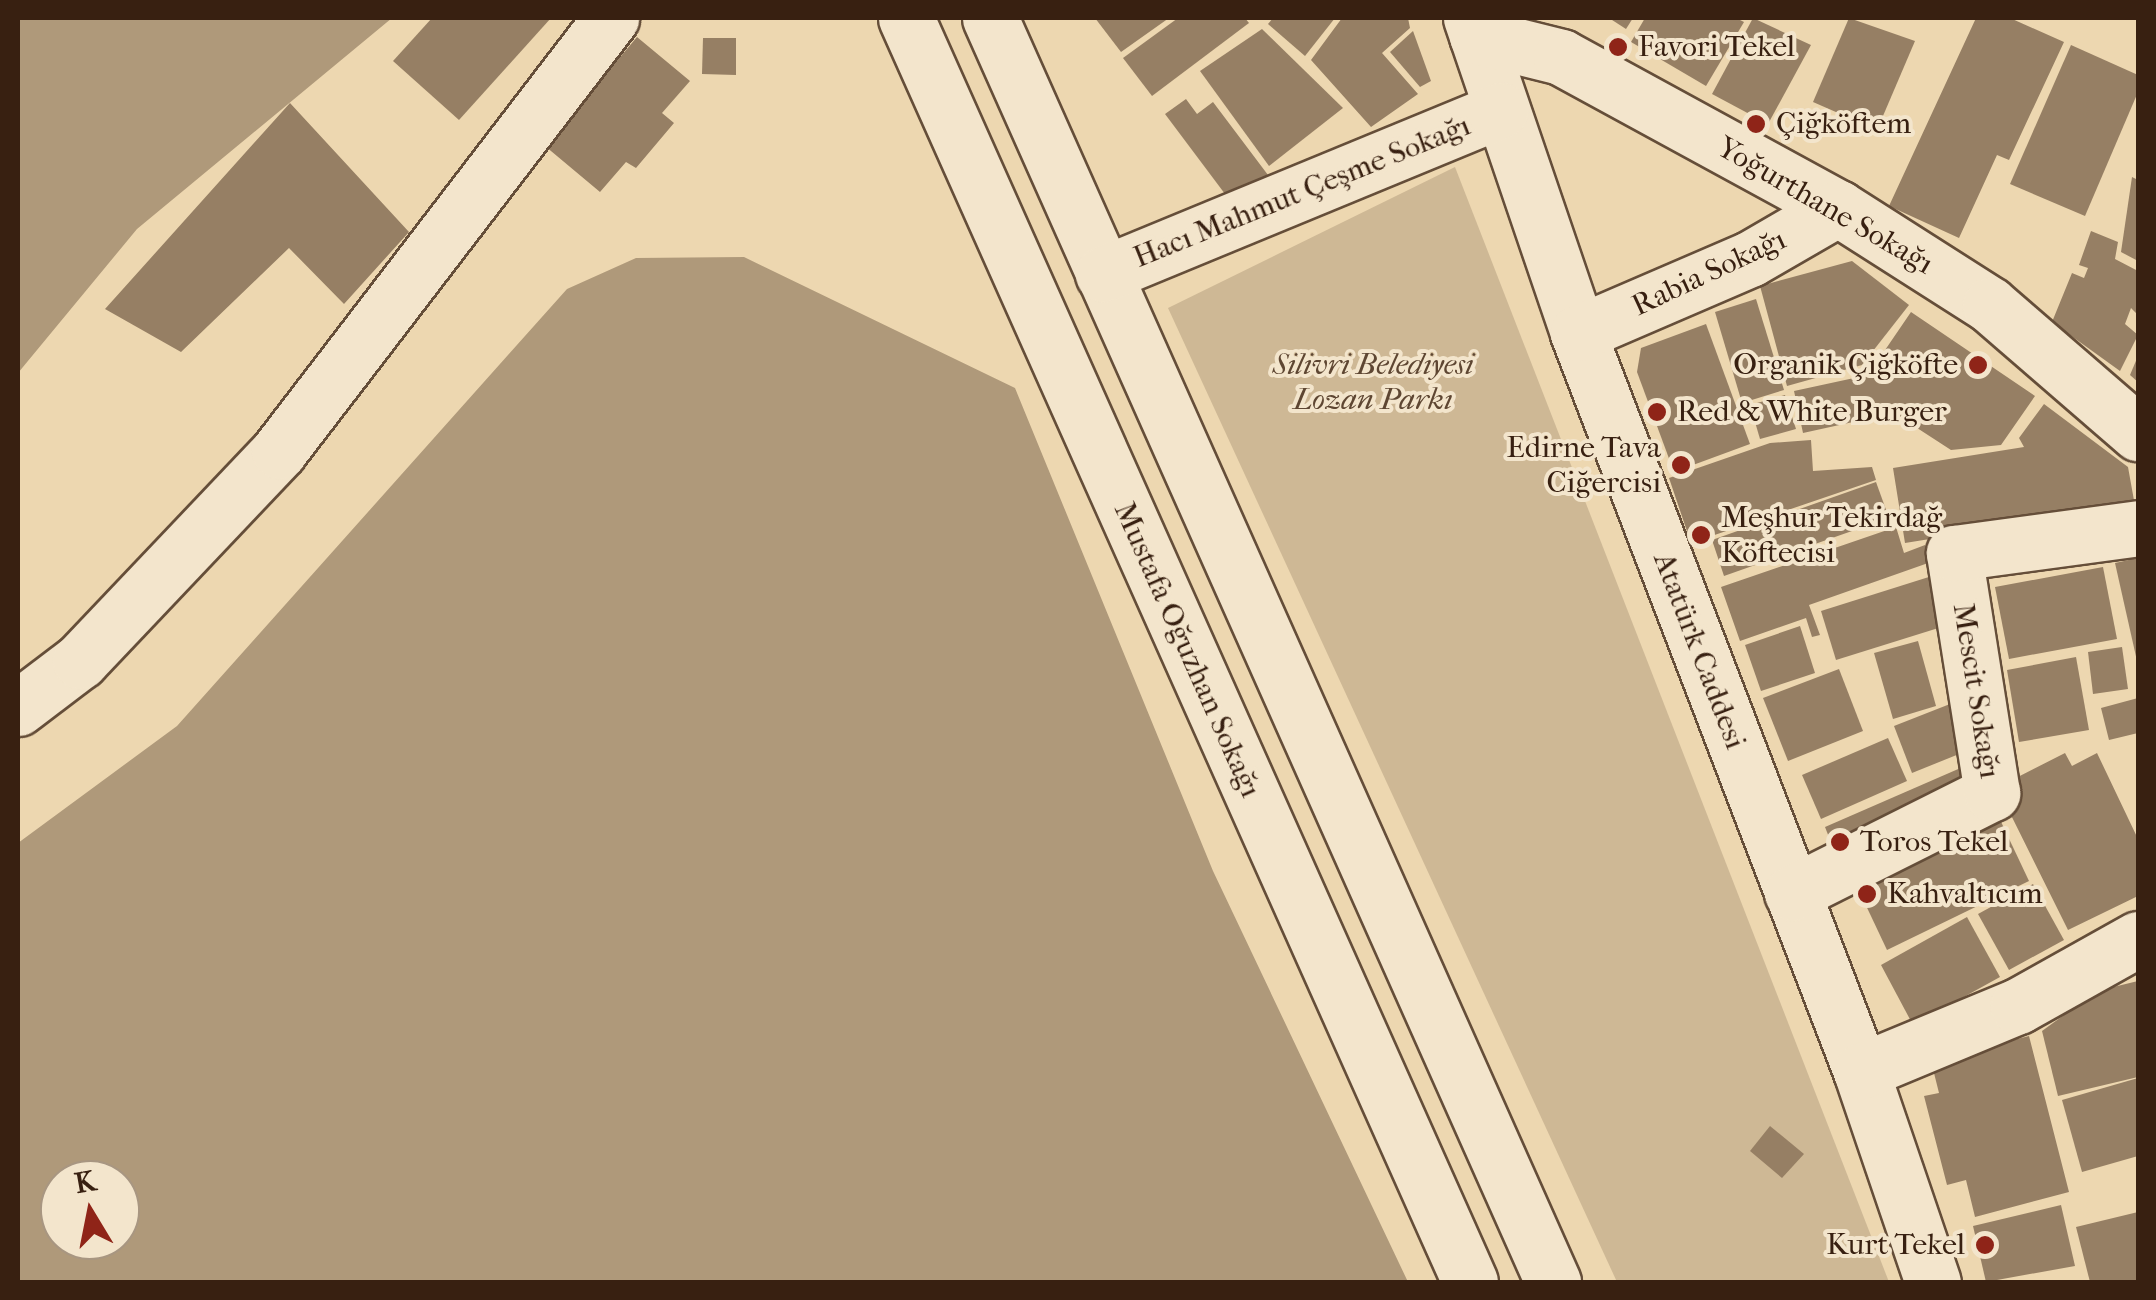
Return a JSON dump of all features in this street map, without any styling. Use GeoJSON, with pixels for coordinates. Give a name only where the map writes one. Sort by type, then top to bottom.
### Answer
{"type":"FeatureCollection","features":[{"type":"Feature","properties":{"kind":"street"},"geometry":{"type":"LineString","coordinates":[[18,708],[80,660],[279,451],[611,18]]}},
{"type":"Feature","properties":{"kind":"street","name":"Mustafa Oğuzhan Sokağı"},"geometry":{"type":"LineString","coordinates":[[906,18],[1470,1282]]}},
{"type":"Feature","properties":{"kind":"street"},"geometry":{"type":"LineString","coordinates":[[990,18],[1554,1282]]}},
{"type":"Feature","properties":{"kind":"street","name":"Atatürk Caddesi"},"geometry":{"type":"LineString","coordinates":[[1474,26],[1578,333],[1862,1071],[1933,1282]]}},
{"type":"Feature","properties":{"kind":"street","name":"Yoğurthane Sokağı"},"geometry":{"type":"LineString","coordinates":[[1474,26],[1562,57],[1838,208],[1990,305],[2138,433]]}},
{"type":"Feature","properties":{"kind":"street","name":"Hacı Mahmut Çeşme Sokağı"},"geometry":{"type":"LineString","coordinates":[[1104,274],[1500,110]]}},
{"type":"Feature","properties":{"kind":"street","name":"Rabia Sokağı"},"geometry":{"type":"LineString","coordinates":[[1578,333],[1750,259],[1838,208]]}},
{"type":"Feature","properties":{"kind":"street","name":"Mescit Sokağı"},"geometry":{"type":"LineString","coordinates":[[1792,893],[1992,794],[1954,553],[2138,528]]}},
{"type":"Feature","properties":{"kind":"street"},"geometry":{"type":"LineString","coordinates":[[1862,1071],[2018,1006],[2138,938]]}},
{"type":"Feature","properties":{"kind":"green space","name":"Silivri Belediyesi Lozan Parkı"},"geometry":{"type":"Polygon","coordinates":[[[1455,167],[1889,1282],[1617,1282],[1168,308],[1455,167]]]}},
{"type":"Feature","properties":{"kind":"shaded area"},"geometry":{"type":"Polygon","coordinates":[[[18,18],[392,18],[137,229],[18,373],[18,18]]]}},
{"type":"Feature","properties":{"kind":"shaded area"},"geometry":{"type":"Polygon","coordinates":[[[744,257],[1015,388],[1213,871],[1408,1282],[18,1282],[18,843],[177,726],[567,289],[636,258],[744,257]]]}},
{"type":"Feature","properties":{"kind":"building"},"geometry":{"type":"Polygon","coordinates":[[[432,18],[551,18],[459,120],[393,61],[432,18]]]}},
{"type":"Feature","properties":{"kind":"building"},"geometry":{"type":"Polygon","coordinates":[[[1095,18],[1169,18],[1121,52],[1095,18]]]}},
{"type":"Feature","properties":{"kind":"building"},"geometry":{"type":"Polygon","coordinates":[[[1178,18],[1245,18],[1249,23],[1152,96],[1123,58],[1178,18]]]}},
{"type":"Feature","properties":{"kind":"building"},"geometry":{"type":"Polygon","coordinates":[[[1273,18],[1335,18],[1305,56],[1268,24],[1273,18]]]}},
{"type":"Feature","properties":{"kind":"building"},"geometry":{"type":"Polygon","coordinates":[[[1342,18],[1408,18],[1410,28],[1382,53],[1418,94],[1371,127],[1311,60],[1342,18]]]}},
{"type":"Feature","properties":{"kind":"building"},"geometry":{"type":"Polygon","coordinates":[[[1609,18],[1633,18],[1626,29],[1609,18]]]}},
{"type":"Feature","properties":{"kind":"building"},"geometry":{"type":"Polygon","coordinates":[[[1645,18],[1736,18],[1744,22],[1706,86],[1631,42],[1645,18]]]}},
{"type":"Feature","properties":{"kind":"building"},"geometry":{"type":"Polygon","coordinates":[[[1753,18],[1811,45],[1768,124],[1712,94],[1753,18]]]}},
{"type":"Feature","properties":{"kind":"building"},"geometry":{"type":"Polygon","coordinates":[[[1849,18],[1915,41],[1877,130],[1813,102],[1849,18]]]}},
{"type":"Feature","properties":{"kind":"building"},"geometry":{"type":"Polygon","coordinates":[[[1976,18],[2010,18],[2064,42],[2009,160],[1997,155],[1959,238],[1889,206],[1976,18]]]}},
{"type":"Feature","properties":{"kind":"building"},"geometry":{"type":"Polygon","coordinates":[[[1262,29],[1343,108],[1269,166],[1200,71],[1262,29]]]}},
{"type":"Feature","properties":{"kind":"building"},"geometry":{"type":"Polygon","coordinates":[[[1413,31],[1431,81],[1420,87],[1390,52],[1413,31]]]}},
{"type":"Feature","properties":{"kind":"building"},"geometry":{"type":"Polygon","coordinates":[[[637,37],[690,81],[662,113],[674,123],[636,168],[626,162],[600,192],[545,146],[606,44],[621,56],[637,37]]]}},
{"type":"Feature","properties":{"kind":"building"},"geometry":{"type":"Polygon","coordinates":[[[703,38],[736,38],[736,75],[702,74],[703,38]]]}},
{"type":"Feature","properties":{"kind":"building"},"geometry":{"type":"Polygon","coordinates":[[[2071,45],[2138,75],[2138,92],[2085,216],[2010,184],[2071,45]]]}},
{"type":"Feature","properties":{"kind":"building"},"geometry":{"type":"Polygon","coordinates":[[[1186,99],[1197,114],[1213,102],[1268,175],[1231,202],[1165,114],[1186,99]]]}},
{"type":"Feature","properties":{"kind":"building"},"geometry":{"type":"Polygon","coordinates":[[[290,103],[409,232],[344,304],[289,248],[181,352],[105,309],[290,103]]]}},
{"type":"Feature","properties":{"kind":"building"},"geometry":{"type":"Polygon","coordinates":[[[2132,177],[2138,180],[2138,261],[2121,252],[2132,177]]]}},
{"type":"Feature","properties":{"kind":"building"},"geometry":{"type":"Polygon","coordinates":[[[2091,231],[2118,242],[2115,259],[2138,271],[2138,315],[2131,308],[2125,324],[2138,335],[2120,371],[2052,322],[2072,273],[2084,278],[2088,268],[2079,265],[2091,231]]]}},
{"type":"Feature","properties":{"kind":"building"},"geometry":{"type":"Polygon","coordinates":[[[1852,261],[1909,305],[1862,365],[1787,386],[1760,286],[1852,261]]]}},
{"type":"Feature","properties":{"kind":"building"},"geometry":{"type":"Polygon","coordinates":[[[1756,299],[1784,390],[1742,403],[1715,312],[1756,299]]]}},
{"type":"Feature","properties":{"kind":"building"},"geometry":{"type":"Polygon","coordinates":[[[1911,312],[2035,396],[2001,445],[1951,450],[1894,413],[1803,433],[1794,391],[1868,375],[1911,312]]]}},
{"type":"Feature","properties":{"kind":"building"},"geometry":{"type":"Polygon","coordinates":[[[1706,324],[1750,444],[1674,472],[1637,372],[1641,348],[1706,324]]]}},
{"type":"Feature","properties":{"kind":"building"},"geometry":{"type":"Polygon","coordinates":[[[2138,356],[2138,382],[2130,375],[2138,356]]]}},
{"type":"Feature","properties":{"kind":"building"},"geometry":{"type":"Polygon","coordinates":[[[1785,395],[1796,429],[1760,439],[1750,405],[1785,395]]]}},
{"type":"Feature","properties":{"kind":"building"},"geometry":{"type":"Polygon","coordinates":[[[2044,404],[2128,467],[2135,506],[1905,543],[1893,468],[2024,447],[2019,438],[2044,404]]]}},
{"type":"Feature","properties":{"kind":"building"},"geometry":{"type":"Polygon","coordinates":[[[1811,440],[1813,471],[1872,467],[1876,480],[1691,543],[1669,478],[1770,443],[1811,440]]]}},
{"type":"Feature","properties":{"kind":"building"},"geometry":{"type":"Polygon","coordinates":[[[1876,482],[1889,518],[1724,576],[1712,540],[1876,482]]]}},
{"type":"Feature","properties":{"kind":"building"},"geometry":{"type":"Polygon","coordinates":[[[1896,527],[1904,553],[1925,545],[1931,562],[1809,605],[1820,635],[1812,637],[1806,618],[1740,641],[1721,587],[1896,527]]]}},
{"type":"Feature","properties":{"kind":"building"},"geometry":{"type":"Polygon","coordinates":[[[2138,558],[2138,661],[2137,661],[2115,563],[2138,558]]]}},
{"type":"Feature","properties":{"kind":"building"},"geometry":{"type":"Polygon","coordinates":[[[2103,567],[2117,639],[2009,659],[1995,587],[2103,567]]]}},
{"type":"Feature","properties":{"kind":"building"},"geometry":{"type":"Polygon","coordinates":[[[1932,576],[1948,625],[1836,660],[1821,611],[1932,576]]]}},
{"type":"Feature","properties":{"kind":"building"},"geometry":{"type":"Polygon","coordinates":[[[1800,626],[1815,673],[1761,691],[1745,645],[1800,626]]]}},
{"type":"Feature","properties":{"kind":"building"},"geometry":{"type":"Polygon","coordinates":[[[1918,641],[1936,706],[1893,719],[1874,653],[1918,641]]]}},
{"type":"Feature","properties":{"kind":"building"},"geometry":{"type":"Polygon","coordinates":[[[2122,647],[2128,689],[2093,694],[2088,652],[2122,647]]]}},
{"type":"Feature","properties":{"kind":"building"},"geometry":{"type":"Polygon","coordinates":[[[2076,657],[2089,730],[2019,742],[2007,670],[2076,657]]]}},
{"type":"Feature","properties":{"kind":"building"},"geometry":{"type":"Polygon","coordinates":[[[1839,669],[1863,731],[1788,761],[1763,698],[1839,669]]]}},
{"type":"Feature","properties":{"kind":"building"},"geometry":{"type":"Polygon","coordinates":[[[2138,698],[2138,733],[2109,740],[2101,708],[2138,698]]]}},
{"type":"Feature","properties":{"kind":"building"},"geometry":{"type":"Polygon","coordinates":[[[1950,704],[1969,750],[1912,773],[1894,726],[1950,704]]]}},
{"type":"Feature","properties":{"kind":"building"},"geometry":{"type":"Polygon","coordinates":[[[1888,738],[1907,781],[1821,819],[1802,775],[1888,738]]]}},
{"type":"Feature","properties":{"kind":"building"},"geometry":{"type":"Polygon","coordinates":[[[2065,753],[2072,766],[2097,753],[2138,839],[2138,896],[2068,930],[2003,799],[2006,783],[2065,753]]]}},
{"type":"Feature","properties":{"kind":"building"},"geometry":{"type":"Polygon","coordinates":[[[1972,763],[1974,787],[1836,855],[1825,827],[1972,763]]]}},
{"type":"Feature","properties":{"kind":"building"},"geometry":{"type":"Polygon","coordinates":[[[1995,809],[2029,881],[1887,950],[1853,878],[1995,809]]]}},
{"type":"Feature","properties":{"kind":"building"},"geometry":{"type":"Polygon","coordinates":[[[2033,884],[2064,940],[2009,970],[1978,914],[2033,884]]]}},
{"type":"Feature","properties":{"kind":"building"},"geometry":{"type":"Polygon","coordinates":[[[1967,917],[2000,977],[1913,1025],[1881,965],[1967,917]]]}},
{"type":"Feature","properties":{"kind":"building"},"geometry":{"type":"Polygon","coordinates":[[[2138,981],[2138,1077],[2058,1096],[2042,1031],[2097,991],[2138,981]]]}},
{"type":"Feature","properties":{"kind":"building"},"geometry":{"type":"Polygon","coordinates":[[[2029,1036],[2069,1192],[1975,1217],[1966,1180],[1947,1185],[1924,1096],[1939,1093],[1931,1061],[2029,1036]]]}},
{"type":"Feature","properties":{"kind":"building"},"geometry":{"type":"Polygon","coordinates":[[[2138,1078],[2138,1156],[2082,1172],[2062,1100],[2138,1078]]]}},
{"type":"Feature","properties":{"kind":"building"},"geometry":{"type":"Polygon","coordinates":[[[1770,1126],[1804,1154],[1782,1178],[1750,1151],[1770,1126]]]}},
{"type":"Feature","properties":{"kind":"building"},"geometry":{"type":"Polygon","coordinates":[[[2061,1205],[2075,1266],[1986,1282],[1973,1226],[2061,1205]]]}},
{"type":"Feature","properties":{"kind":"building"},"geometry":{"type":"Polygon","coordinates":[[[2138,1212],[2138,1282],[2090,1282],[2076,1227],[2138,1212]]]}},
{"type":"Feature","properties":{"kind":"place","name":"Favori Tekel"},"geometry":{"type":"Point","coordinates":[1618,47]}},
{"type":"Feature","properties":{"kind":"place","name":"Çiğköftem"},"geometry":{"type":"Point","coordinates":[1756,124]}},
{"type":"Feature","properties":{"kind":"place","name":"Organik Çiğköfte"},"geometry":{"type":"Point","coordinates":[1978,365]}},
{"type":"Feature","properties":{"kind":"place","name":"Red & White Burger"},"geometry":{"type":"Point","coordinates":[1657,412]}},
{"type":"Feature","properties":{"kind":"place","name":"Edirne Tava Ciğercisi"},"geometry":{"type":"Point","coordinates":[1681,465]}},
{"type":"Feature","properties":{"kind":"place","name":"Meşhur Tekirdağ Köftecisi"},"geometry":{"type":"Point","coordinates":[1701,535]}},
{"type":"Feature","properties":{"kind":"place","name":"Toros Tekel"},"geometry":{"type":"Point","coordinates":[1840,842]}},
{"type":"Feature","properties":{"kind":"place","name":"Kahvaltıcım"},"geometry":{"type":"Point","coordinates":[1867,894]}},
{"type":"Feature","properties":{"kind":"place","name":"Kurt Tekel"},"geometry":{"type":"Point","coordinates":[1985,1245]}}]}
